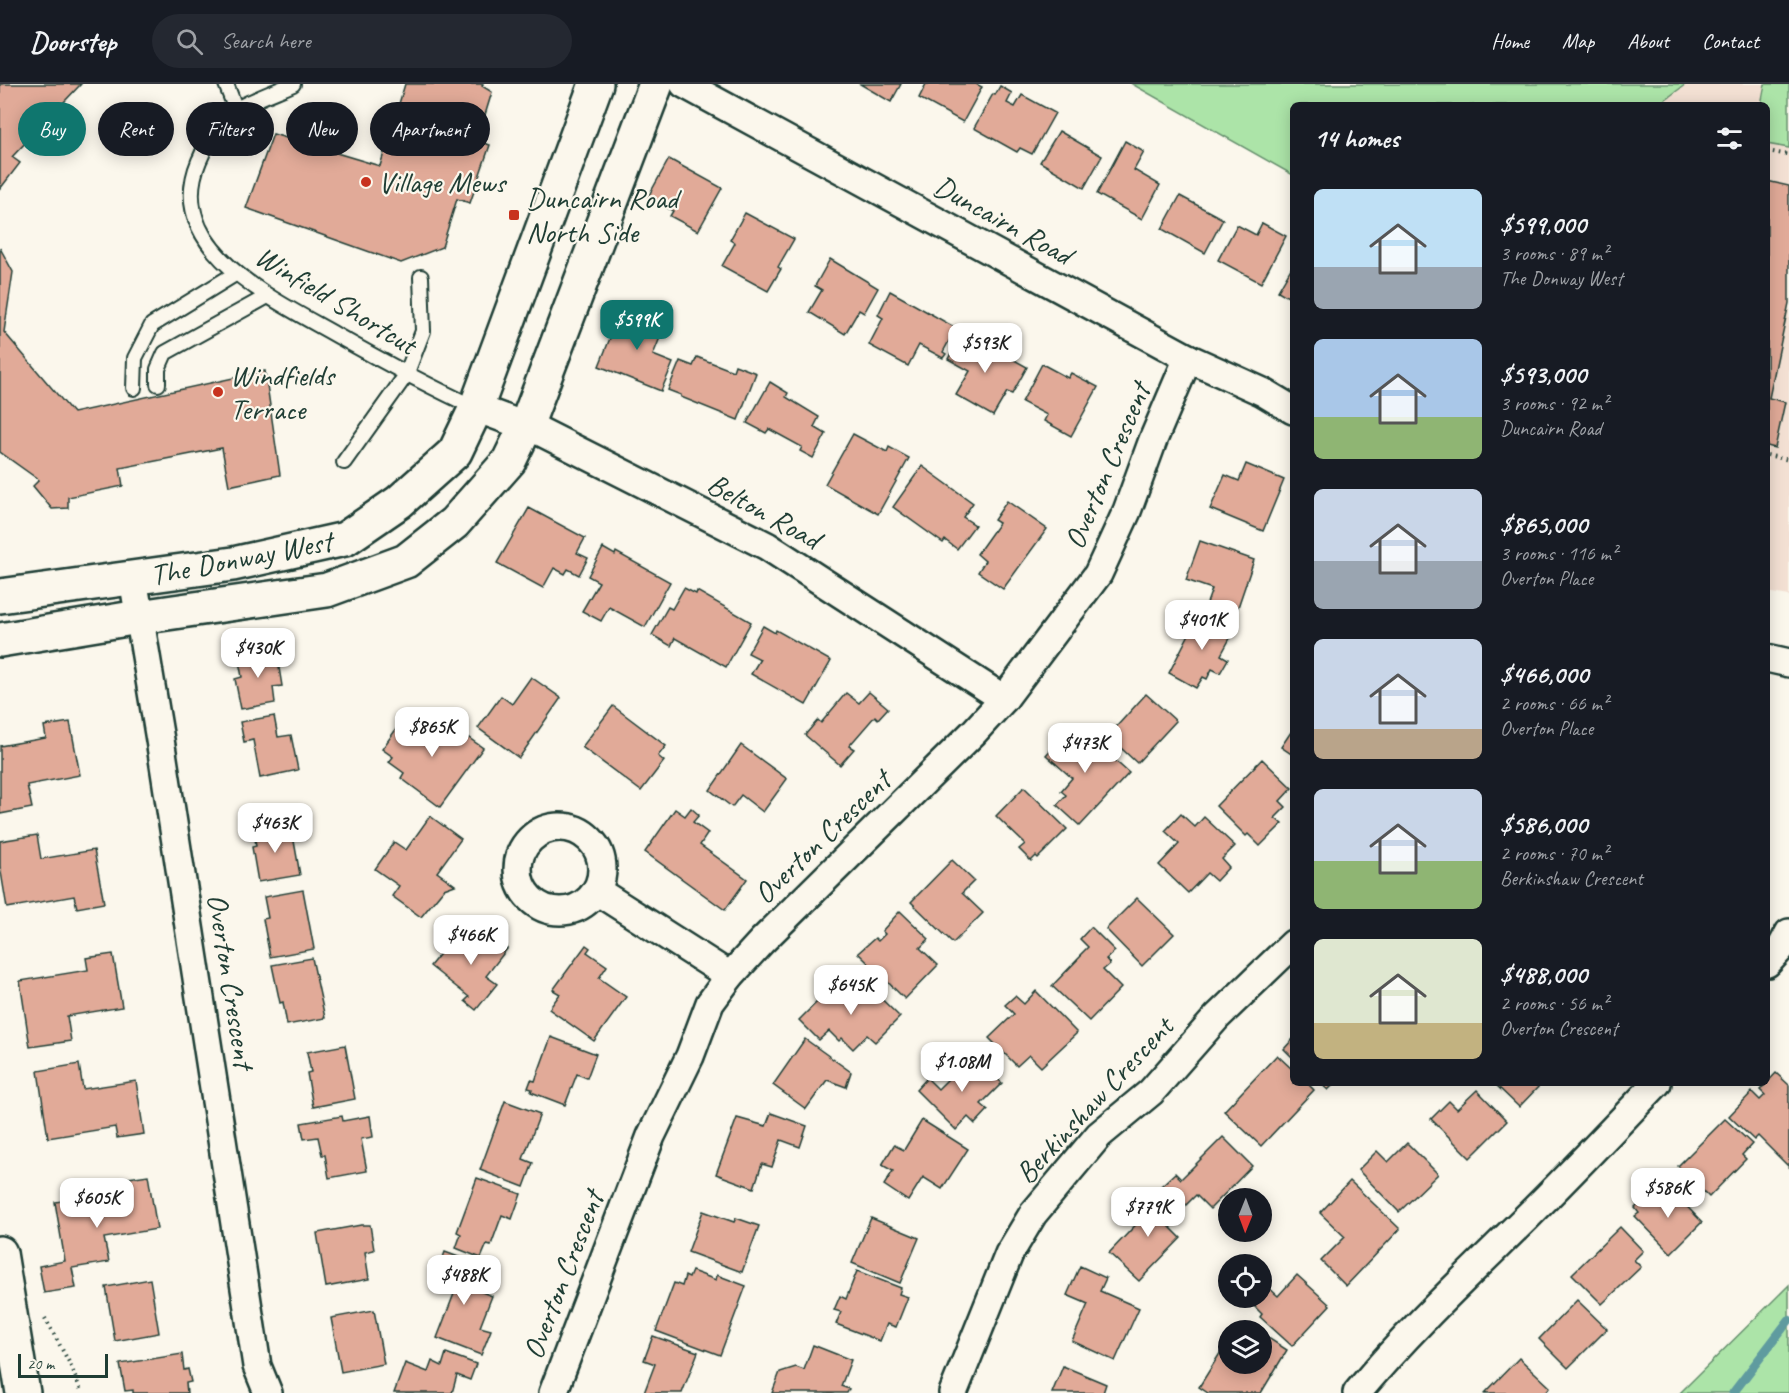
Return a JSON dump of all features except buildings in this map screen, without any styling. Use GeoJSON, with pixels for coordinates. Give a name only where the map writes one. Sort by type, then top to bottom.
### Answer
{"type":"FeatureCollection","features":[{"type":"Feature","properties":{"kind":"street","name":"The Donway West"},"geometry":{"type":"LineString","coordinates":[[0,596],[233,564],[345,539],[399,502],[454,452],[476,408],[596,84]]}},
{"type":"Feature","properties":{"kind":"street","name":"The Donway West"},"geometry":{"type":"LineString","coordinates":[[0,640],[327,590],[406,561],[454,523],[509,461],[526,426],[656,84]]}},
{"type":"Feature","properties":{"kind":"street","name":"Duncairn Road"},"geometry":{"type":"LineString","coordinates":[[684,84],[1188,358],[1263,392],[1290,408]]}},
{"type":"Feature","properties":{"kind":"street","name":"Overton Crescent"},"geometry":{"type":"LineString","coordinates":[[554,1393],[651,1137],[690,1056],[710,1003],[730,976],[762,941],[958,748],[1004,699],[1098,574],[1127,511],[1153,440],[1188,358]]}},
{"type":"Feature","properties":{"kind":"street","name":"Belton Road"},"geometry":{"type":"LineString","coordinates":[[476,408],[526,426],[767,546],[1004,699]]}},
{"type":"Feature","properties":{"kind":"street","name":"Overton Crescent"},"geometry":{"type":"LineString","coordinates":[[133,578],[257,1366],[268,1393]]}},
{"type":"Feature","properties":{"kind":"street"},"geometry":{"type":"LineString","coordinates":[[1770,659],[1789,663]]}},
{"type":"Feature","properties":{"kind":"street"},"geometry":{"type":"LineString","coordinates":[[597,891],[730,976]]}},
{"type":"Feature","properties":{"kind":"street"},"geometry":{"type":"LineString","coordinates":[[1770,960],[1781,948],[1789,933]]}},
{"type":"Feature","properties":{"kind":"street","name":"Berkinshaw Crescent"},"geometry":{"type":"LineString","coordinates":[[954,1393],[1009,1254],[1033,1214],[1099,1135],[1151,1092],[1217,1017],[1290,947]]}},
{"type":"Feature","properties":{"kind":"street"},"geometry":{"type":"LineString","coordinates":[[1358,1393],[1385,1359],[1423,1319],[1587,1158],[1654,1086]]}},
{"type":"Feature","properties":{"kind":"street"},"geometry":{"type":"LineString","coordinates":[[0,1253],[22,1393]]}},
{"type":"Feature","properties":{"kind":"lane"},"geometry":{"type":"LineString","coordinates":[[226,84],[233,102]]}},
{"type":"Feature","properties":{"kind":"lane","name":"Winfield Shortcut"},"geometry":{"type":"LineString","coordinates":[[254,102],[293,84]]}},
{"type":"Feature","properties":{"kind":"lane","name":"Winfield Shortcut"},"geometry":{"type":"LineString","coordinates":[[201,156],[197,167],[192,204],[195,219],[203,234],[235,274],[268,296],[406,375],[476,408]]}},
{"type":"Feature","properties":{"kind":"lane"},"geometry":{"type":"LineString","coordinates":[[134,388],[135,358],[152,326],[235,274]]}},
{"type":"Feature","properties":{"kind":"lane"},"geometry":{"type":"LineString","coordinates":[[344,462],[406,375],[423,331],[422,277]]}},
{"type":"Feature","properties":{"kind":"lane"},"geometry":{"type":"LineString","coordinates":[[158,384],[158,369],[165,353],[268,296]]}},
{"type":"Feature","properties":{"kind":"path"},"geometry":{"type":"LineString","coordinates":[[1770,152],[1789,155]]}},
{"type":"Feature","properties":{"kind":"path"},"geometry":{"type":"LineString","coordinates":[[1770,457],[1789,460]]}},
{"type":"Feature","properties":{"kind":"path"},"geometry":{"type":"LineString","coordinates":[[42,1313],[65,1354],[82,1393]]}},
{"type":"Feature","properties":{"kind":"shaded area"},"geometry":{"type":"Polygon","coordinates":[[[1686,84],[1789,84],[1789,596],[1770,593],[1770,102],[1662,102],[1686,84]]]}},
{"type":"Feature","properties":{"kind":"green space"},"geometry":{"type":"Polygon","coordinates":[[[1132,84],[1686,84],[1662,102],[1290,102],[1290,173],[1132,84]]]}},
{"type":"Feature","properties":{"kind":"green space"},"geometry":{"type":"Polygon","coordinates":[[[1765,84],[1789,84],[1789,148],[1770,145],[1770,102],[1762,102],[1765,84]]]}},
{"type":"Feature","properties":{"kind":"green space"},"geometry":{"type":"Polygon","coordinates":[[[1789,1285],[1789,1393],[1680,1393],[1789,1285]]]}},
{"type":"Feature","properties":{"kind":"waterway"},"geometry":{"type":"LineString","coordinates":[[1733,1393],[1789,1320]]}},
{"type":"Feature","properties":{"kind":"place","name":"Village Mews"},"geometry":{"type":"Point","coordinates":[366,182]}},
{"type":"Feature","properties":{"kind":"place","name":"Duncairn Road North Side"},"geometry":{"type":"Point","coordinates":[514,215]}},
{"type":"Feature","properties":{"kind":"place","name":"Windfields Terrace"},"geometry":{"type":"Point","coordinates":[218,392]}}]}
